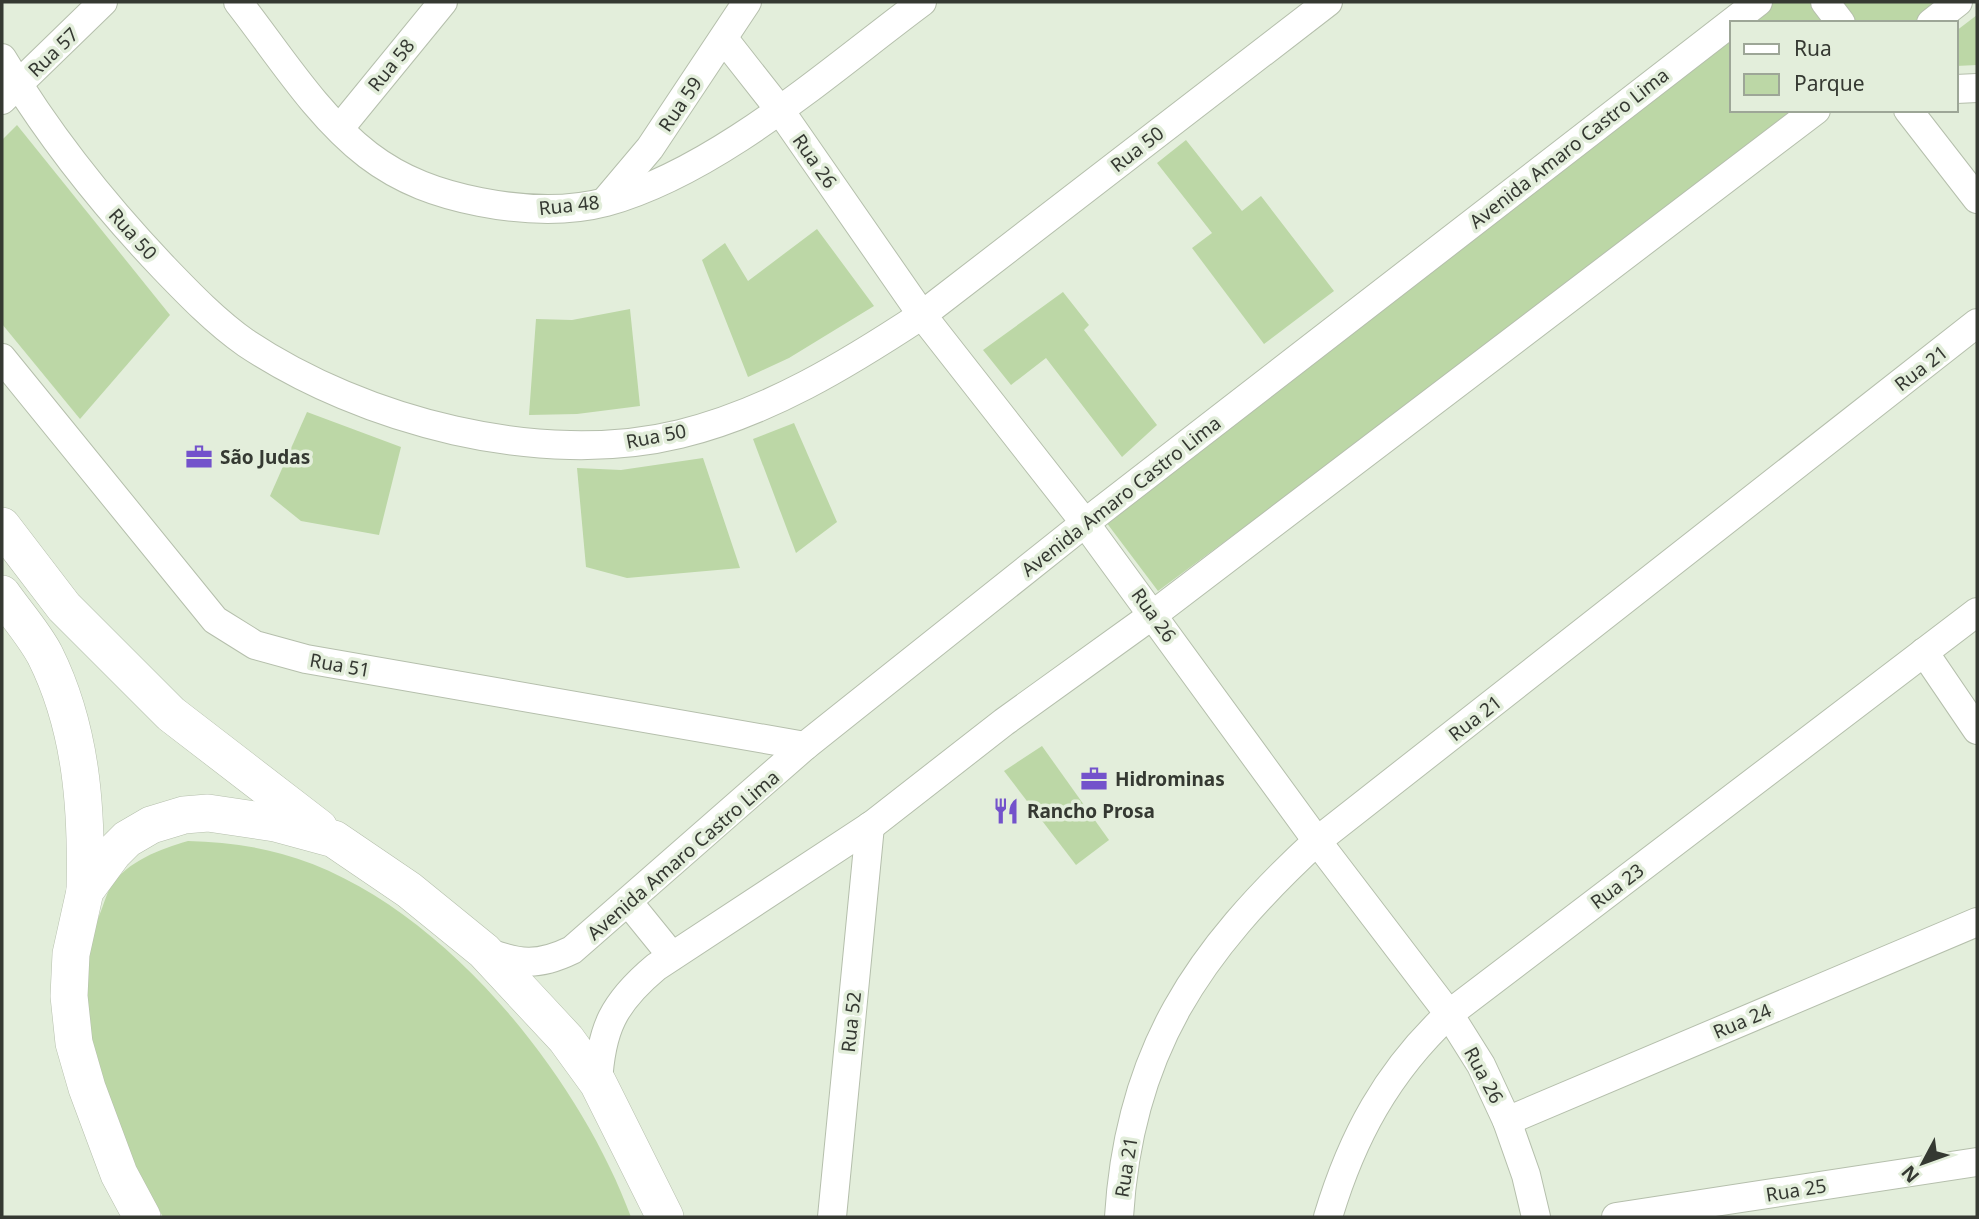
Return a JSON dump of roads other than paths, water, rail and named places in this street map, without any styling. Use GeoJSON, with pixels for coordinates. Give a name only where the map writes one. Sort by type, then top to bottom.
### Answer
{"type":"FeatureCollection","features":[{"type":"Feature","properties":{"kind":"main road"},"geometry":{"type":"LineString","coordinates":[[2,526],[64,607],[171,714],[334,839],[410,890],[484,951],[566,1040],[598,1083],[665,1217]]}},
{"type":"Feature","properties":{"kind":"main road"},"geometry":{"type":"LineString","coordinates":[[2,594],[44,653],[62,695],[82,772],[87,828],[85,891],[71,954],[69,996],[74,1043],[119,1174],[142,1217]]}},
{"type":"Feature","properties":{"kind":"main road"},"geometry":{"type":"LineString","coordinates":[[85,891],[127,839],[151,825],[184,815],[227,814],[334,839]]}},
{"type":"Feature","properties":{"kind":"street","name":"Rua 57"},"geometry":{"type":"LineString","coordinates":[[10,93],[103,2]]}},
{"type":"Feature","properties":{"kind":"street","name":"Rua 48"},"geometry":{"type":"LineString","coordinates":[[238,2],[340,128],[368,155],[401,177],[439,194],[517,209],[567,209],[606,202],[684,172],[779,109],[922,2]]}},
{"type":"Feature","properties":{"kind":"street","name":"Rua 58"},"geometry":{"type":"LineString","coordinates":[[340,128],[443,2]]}},
{"type":"Feature","properties":{"kind":"street","name":"Rua 59"},"geometry":{"type":"LineString","coordinates":[[606,202],[650,148],[747,2]]}},
{"type":"Feature","properties":{"kind":"street","name":"Rua 50"},"geometry":{"type":"LineString","coordinates":[[2,58],[10,93],[121,223],[188,293],[245,342],[302,374],[371,406],[441,428],[522,441],[602,446],[679,434],[747,413],[812,384],[922,315],[1328,2]]}},
{"type":"Feature","properties":{"kind":"street","name":"Avenida Amaro Castro Lima"},"geometry":{"type":"LineString","coordinates":[[1733,21],[1758,2]]}},
{"type":"Feature","properties":{"kind":"street"},"geometry":{"type":"LineString","coordinates":[[1825,2],[1839,21]]}},
{"type":"Feature","properties":{"kind":"street"},"geometry":{"type":"LineString","coordinates":[[1934,21],[1958,2]]}},
{"type":"Feature","properties":{"kind":"street","name":"Avenida Amaro Castro Lima"},"geometry":{"type":"LineString","coordinates":[[484,951],[525,964],[550,961],[572,950],[629,903],[805,746],[1085,523],[1730,24]]}},
{"type":"Feature","properties":{"kind":"street","name":"Rua 26"},"geometry":{"type":"LineString","coordinates":[[724,39],[779,109],[922,315],[1154,614],[1317,841],[1448,1014],[1481,1065],[1507,1121],[1526,1175],[1536,1217]]}},
{"type":"Feature","properties":{"kind":"street"},"geometry":{"type":"LineString","coordinates":[[1958,89],[1977,88]]}},
{"type":"Feature","properties":{"kind":"street"},"geometry":{"type":"LineString","coordinates":[[598,1083],[600,1049],[616,1008],[631,987],[672,956],[870,826],[1004,722],[1154,614],[1813,112]]}},
{"type":"Feature","properties":{"kind":"street"},"geometry":{"type":"LineString","coordinates":[[1910,112],[1977,199]]}},
{"type":"Feature","properties":{"kind":"street","name":"Rua 21"},"geometry":{"type":"LineString","coordinates":[[1119,1217],[1127,1144],[1166,1024],[1193,978],[1229,929],[1270,885],[1317,841],[1973,335]]}},
{"type":"Feature","properties":{"kind":"street","name":"Rua 51"},"geometry":{"type":"LineString","coordinates":[[2,358],[215,620],[255,645],[306,659],[805,746]]}},
{"type":"Feature","properties":{"kind":"street","name":"Rua 23"},"geometry":{"type":"LineString","coordinates":[[1328,1217],[1342,1171],[1362,1124],[1391,1077],[1418,1043],[1448,1014],[1977,612]]}},
{"type":"Feature","properties":{"kind":"street"},"geometry":{"type":"LineString","coordinates":[[1924,652],[1977,730]]}},
{"type":"Feature","properties":{"kind":"street","name":"Rua 52"},"geometry":{"type":"LineString","coordinates":[[832,1217],[870,826]]}},
{"type":"Feature","properties":{"kind":"street"},"geometry":{"type":"LineString","coordinates":[[629,903],[672,956]]}},
{"type":"Feature","properties":{"kind":"street","name":"Rua 24"},"geometry":{"type":"LineString","coordinates":[[1507,1121],[1977,922]]}},
{"type":"Feature","properties":{"kind":"street","name":"Rua 25"},"geometry":{"type":"LineString","coordinates":[[1616,1217],[1977,1162]]}},
{"type":"Feature","properties":{"kind":"place","name":"São Judas"},"geometry":{"type":"Point","coordinates":[199,457]}},
{"type":"Feature","properties":{"kind":"place","name":"Hidrominas"},"geometry":{"type":"Point","coordinates":[1094,779]}},
{"type":"Feature","properties":{"kind":"place","name":"Rancho Prosa"},"geometry":{"type":"Point","coordinates":[1006,811]}}]}
